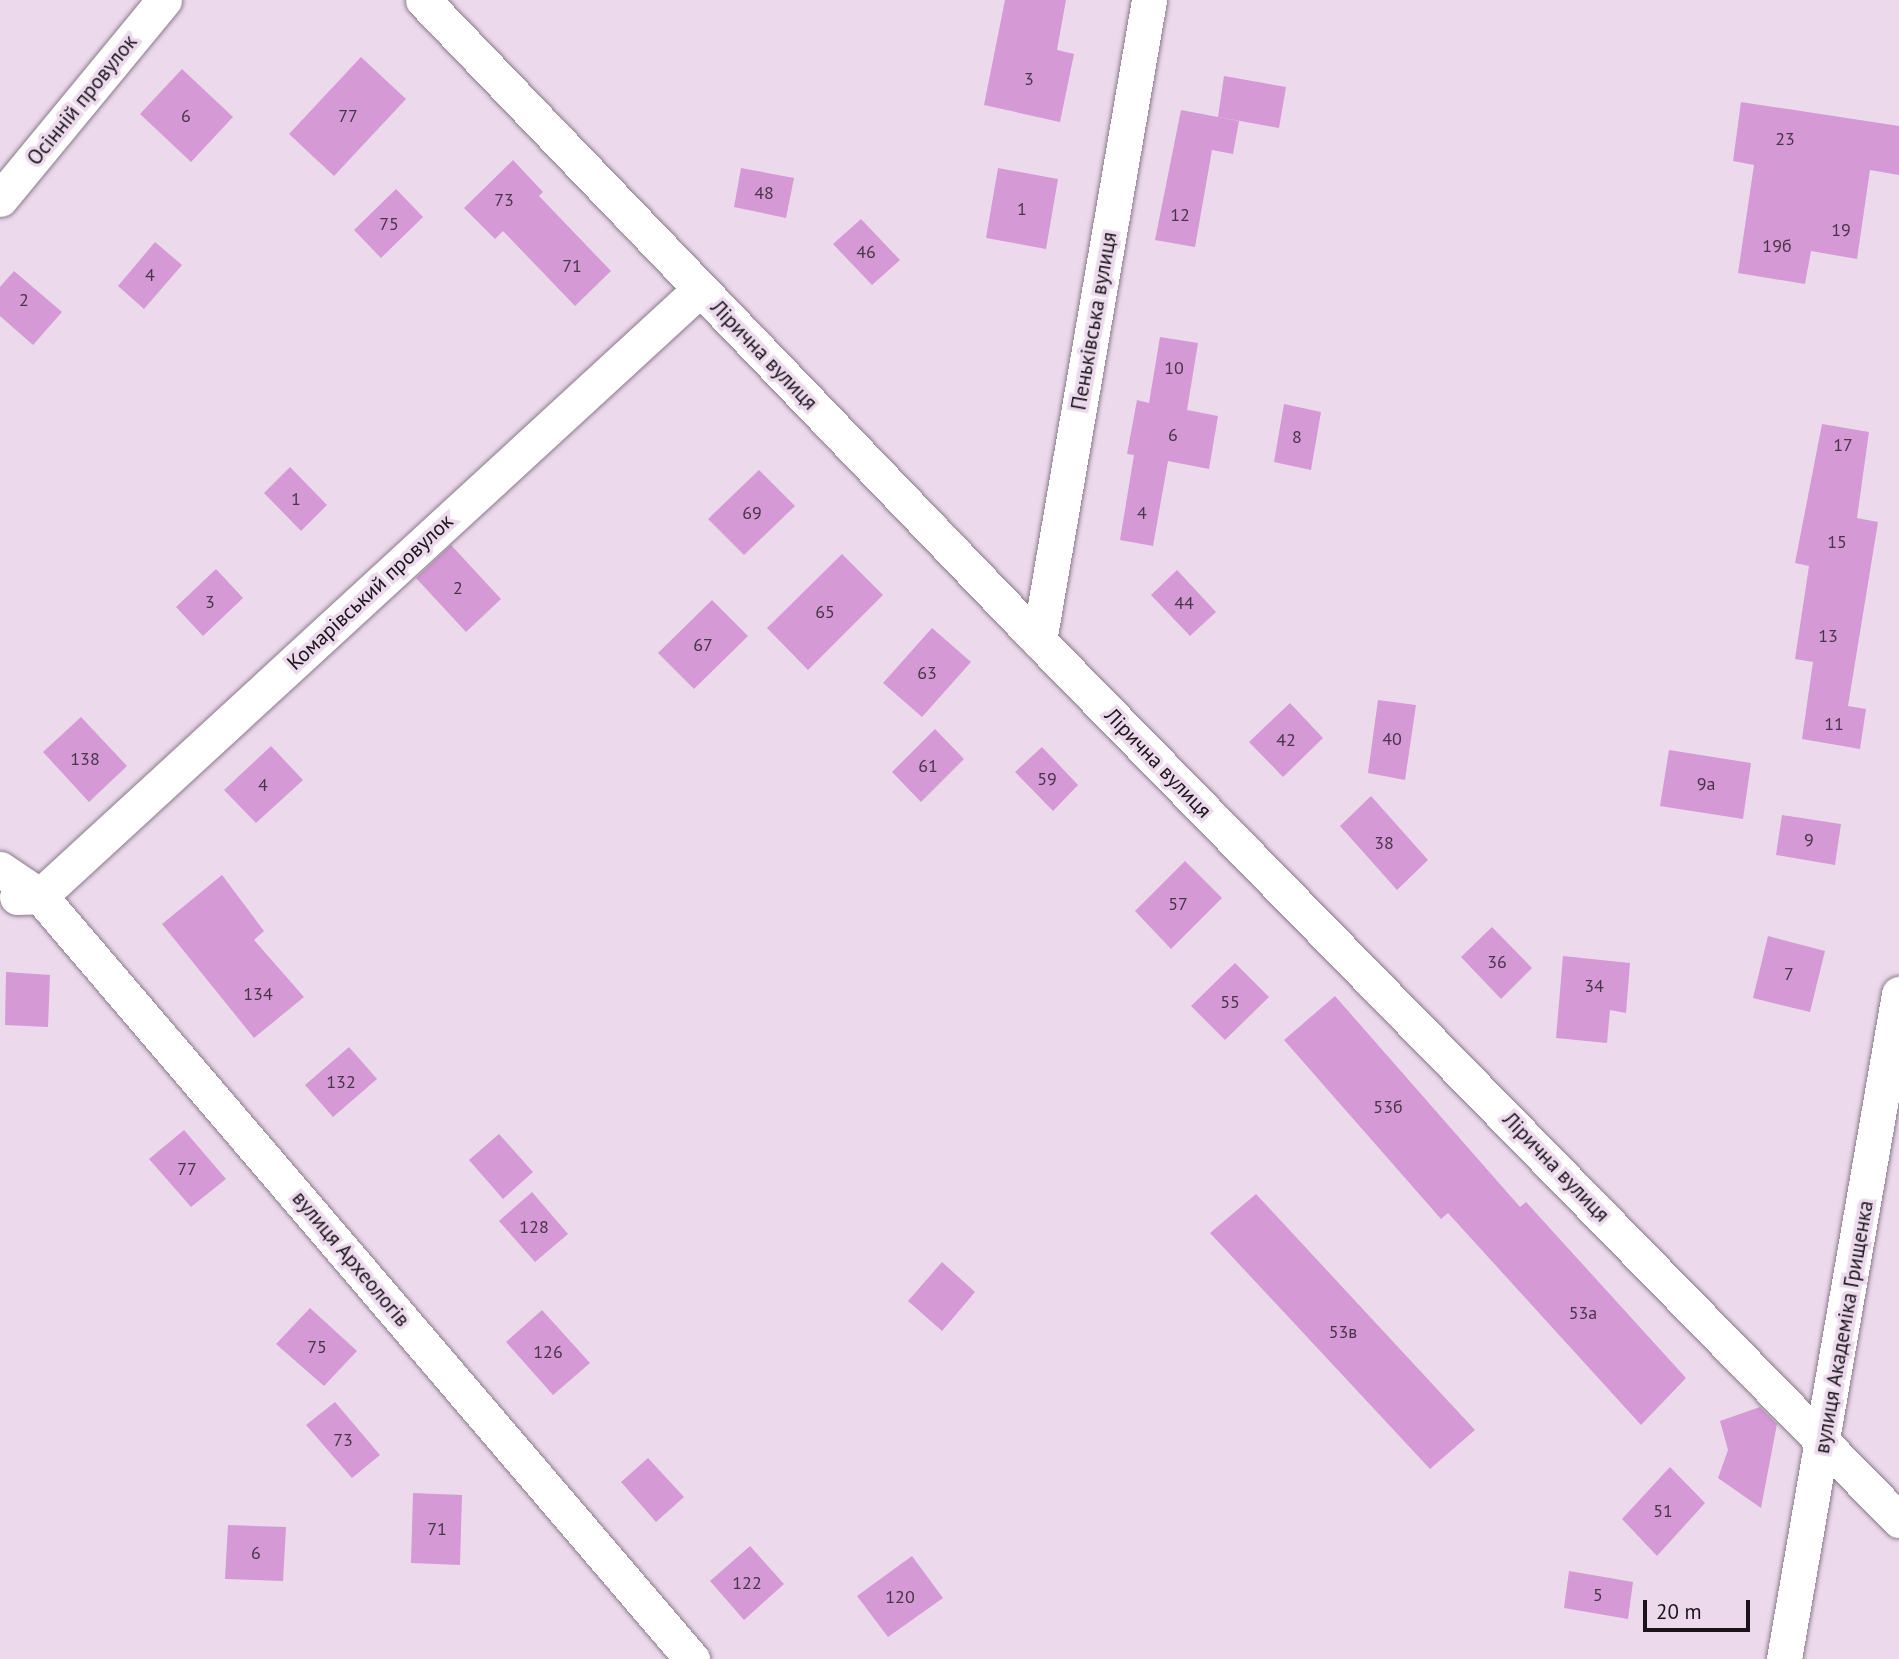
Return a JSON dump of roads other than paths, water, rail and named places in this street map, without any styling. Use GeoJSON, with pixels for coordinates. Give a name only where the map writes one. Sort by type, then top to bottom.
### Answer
{"type":"FeatureCollection","features":[{"type":"Feature","properties":{"kind":"street","name":"Осінній провулок"},"geometry":{"type":"LineString","coordinates":[[0,199],[164,0]]}},
{"type":"Feature","properties":{"kind":"street","name":"Лірична вулиця"},"geometry":{"type":"LineString","coordinates":[[423,0],[1039,641],[1825,1441],[1899,1520]]}},
{"type":"Feature","properties":{"kind":"street","name":"Пеньківська вулиця"},"geometry":{"type":"LineString","coordinates":[[1039,641],[1149,0]]}},
{"type":"Feature","properties":{"kind":"street","name":"Комарівський провулок"},"geometry":{"type":"LineString","coordinates":[[40,895],[700,289]]}},
{"type":"Feature","properties":{"kind":"street","name":"вулиця Археологів"},"geometry":{"type":"LineString","coordinates":[[0,869],[40,895],[692,1659]]}},
{"type":"Feature","properties":{"kind":"street"},"geometry":{"type":"LineString","coordinates":[[0,897],[40,895]]}},
{"type":"Feature","properties":{"kind":"street","name":"вулиця Академіка Грищенка"},"geometry":{"type":"LineString","coordinates":[[1784,1659],[1825,1441],[1899,994]]}}]}
